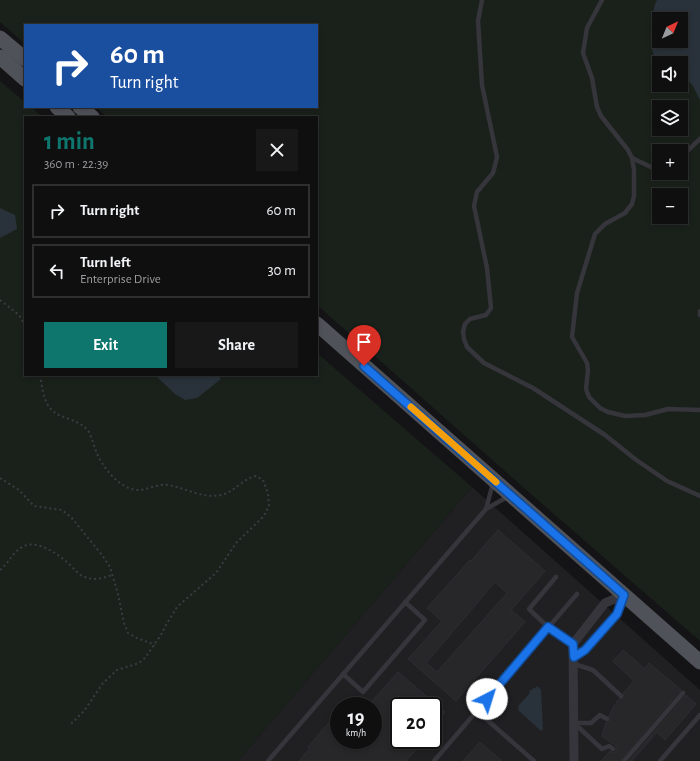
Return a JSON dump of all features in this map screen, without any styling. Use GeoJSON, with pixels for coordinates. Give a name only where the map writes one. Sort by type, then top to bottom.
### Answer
{"type":"FeatureCollection","features":[{"type":"Feature","properties":{"kind":"main road"},"geometry":{"type":"LineString","coordinates":[[0,38],[24,58]]}},
{"type":"Feature","properties":{"kind":"main road"},"geometry":{"type":"LineString","coordinates":[[0,57],[24,78]]}},
{"type":"Feature","properties":{"kind":"main road"},"geometry":{"type":"LineString","coordinates":[[58,108],[67,116]]}},
{"type":"Feature","properties":{"kind":"main road"},"geometry":{"type":"LineString","coordinates":[[81,108],[91,116]]}},
{"type":"Feature","properties":{"kind":"main road"},"geometry":{"type":"LineString","coordinates":[[318,325],[700,662]]}},
{"type":"Feature","properties":{"kind":"street"},"geometry":{"type":"LineString","coordinates":[[574,761],[573,644],[605,603],[624,595]]}},
{"type":"Feature","properties":{"kind":"street"},"geometry":{"type":"LineString","coordinates":[[574,660],[585,650],[617,614],[624,595]]}},
{"type":"Feature","properties":{"kind":"lane"},"geometry":{"type":"LineString","coordinates":[[482,0],[478,21],[482,85],[497,157],[493,173],[478,192],[474,206],[487,268],[491,308],[486,315],[470,318],[465,324],[463,332],[467,347],[484,363],[533,388],[605,435],[635,459],[667,481],[700,496]]}},
{"type":"Feature","properties":{"kind":"lane"},"geometry":{"type":"LineString","coordinates":[[602,0],[587,28],[583,53],[592,78],[597,107],[601,116],[628,150],[632,158],[634,183],[632,204],[625,213],[605,224],[595,234],[577,293],[572,337],[587,364],[588,370],[586,389],[594,403],[600,408],[616,414],[645,415],[668,409],[680,408],[700,410]]}},
{"type":"Feature","properties":{"kind":"lane"},"geometry":{"type":"LineString","coordinates":[[688,150],[700,139]]}},
{"type":"Feature","properties":{"kind":"lane"},"geometry":{"type":"LineString","coordinates":[[692,147],[700,146]]}},
{"type":"Feature","properties":{"kind":"lane"},"geometry":{"type":"LineString","coordinates":[[632,158],[652,167]]}},
{"type":"Feature","properties":{"kind":"lane"},"geometry":{"type":"LineString","coordinates":[[700,311],[700,316]]}},
{"type":"Feature","properties":{"kind":"lane"},"geometry":{"type":"LineString","coordinates":[[486,509],[494,480]]}},
{"type":"Feature","properties":{"kind":"lane"},"geometry":{"type":"LineString","coordinates":[[268,761],[486,509],[510,495]]}},
{"type":"Feature","properties":{"kind":"lane"},"geometry":{"type":"LineString","coordinates":[[556,577],[529,609],[548,627],[573,644]]}},
{"type":"Feature","properties":{"kind":"lane"},"geometry":{"type":"LineString","coordinates":[[434,761],[576,594]]}},
{"type":"Feature","properties":{"kind":"lane"},"geometry":{"type":"LineString","coordinates":[[343,674],[363,692],[369,686],[425,620],[405,602]]}},
{"type":"Feature","properties":{"kind":"lane"},"geometry":{"type":"LineString","coordinates":[[574,660],[592,670],[621,696]]}},
{"type":"Feature","properties":{"kind":"lane"},"geometry":{"type":"LineString","coordinates":[[624,761],[683,692]]}},
{"type":"Feature","properties":{"kind":"lane"},"geometry":{"type":"LineString","coordinates":[[477,711],[534,761]]}},
{"type":"Feature","properties":{"kind":"lane"},"geometry":{"type":"LineString","coordinates":[[574,723],[591,723],[600,715],[607,719]]}},
{"type":"Feature","properties":{"kind":"lane"},"geometry":{"type":"LineString","coordinates":[[660,761],[700,715]]}},
{"type":"Feature","properties":{"kind":"lane"},"geometry":{"type":"LineString","coordinates":[[574,723],[602,749],[609,746],[613,749]]}},
{"type":"Feature","properties":{"kind":"path"},"geometry":{"type":"LineString","coordinates":[[0,300],[19,315],[24,323]]}},
{"type":"Feature","properties":{"kind":"path"},"geometry":{"type":"LineString","coordinates":[[40,376],[46,401],[51,410],[76,421],[86,428],[103,465],[118,481],[132,489],[139,490],[167,484],[190,492],[208,496],[219,496],[233,491],[251,477],[259,477],[265,484],[269,501],[264,516],[236,543],[216,573],[177,607],[155,645],[139,663],[117,670],[109,677],[78,718],[71,724]]}},
{"type":"Feature","properties":{"kind":"path"},"geometry":{"type":"LineString","coordinates":[[0,478],[19,490],[34,506],[43,509],[57,509],[67,513],[108,562],[128,633],[155,645]]}},
{"type":"Feature","properties":{"kind":"path"},"geometry":{"type":"LineString","coordinates":[[0,570],[18,550],[29,544],[43,547],[52,552],[84,577],[96,579],[112,575]]}},
{"type":"Feature","properties":{"kind":"shaded area"},"geometry":{"type":"Polygon","coordinates":[[[0,0],[700,0],[700,641],[318,306],[318,116],[106,116],[97,108],[318,108],[318,24],[24,24],[24,43],[0,22],[0,0]]]}},
{"type":"Feature","properties":{"kind":"shaded area"},"geometry":{"type":"Polygon","coordinates":[[[657,0],[700,0],[700,100],[693,86],[688,81],[688,56],[654,56],[652,48],[688,48],[688,12],[654,12],[657,0]]]}},
{"type":"Feature","properties":{"kind":"shaded area"},"geometry":{"type":"Polygon","coordinates":[[[652,18],[652,46],[651,42],[652,18]]]}},
{"type":"Feature","properties":{"kind":"shaded area"},"geometry":{"type":"Polygon","coordinates":[[[0,81],[24,101],[24,108],[32,108],[42,116],[24,116],[24,376],[318,376],[318,354],[472,487],[238,761],[0,761],[0,81]]]}},
{"type":"Feature","properties":{"kind":"shaded area"},"geometry":{"type":"Polygon","coordinates":[[[0,208],[15,215],[17,229],[0,238],[0,208]]]}},
{"type":"Feature","properties":{"kind":"shaded area"},"geometry":{"type":"Polygon","coordinates":[[[156,376],[218,376],[221,379],[197,398],[185,400],[175,394],[156,376]]]}},
{"type":"Feature","properties":{"kind":"shaded area"},"geometry":{"type":"Polygon","coordinates":[[[472,487],[700,690],[700,761],[238,761],[472,487]]]}},
{"type":"Feature","properties":{"kind":"shaded area"},"geometry":{"type":"Polygon","coordinates":[[[538,686],[541,690],[543,729],[541,731],[518,710],[519,705],[530,693],[529,691],[538,686]]]}},
{"type":"Feature","properties":{"kind":"building"},"geometry":{"type":"Polygon","coordinates":[[[498,530],[545,571],[511,610],[525,622],[456,701],[408,659],[442,621],[427,608],[470,560],[471,561],[498,530]],[[495,582],[426,663],[437,672],[507,593],[495,582]]]}},
{"type":"Feature","properties":{"kind":"building"},"geometry":{"type":"Polygon","coordinates":[[[623,650],[645,669],[649,663],[681,690],[620,761],[601,761],[610,751],[613,753],[616,751],[616,746],[602,736],[606,723],[610,720],[609,716],[614,706],[619,699],[624,698],[623,693],[634,681],[613,661],[623,650]]]}},
{"type":"Feature","properties":{"kind":"building"},"geometry":{"type":"Polygon","coordinates":[[[398,672],[427,697],[390,697],[390,749],[417,749],[406,761],[299,761],[310,748],[308,747],[330,721],[330,749],[382,749],[382,697],[376,697],[398,672]]]}},
{"type":"Feature","properties":{"kind":"building"},"geometry":{"type":"Polygon","coordinates":[[[686,695],[696,704],[665,740],[657,732],[632,761],[629,761],[686,695]]]}},
{"type":"Feature","properties":{"kind":"building"},"geometry":{"type":"Polygon","coordinates":[[[480,742],[502,761],[463,761],[480,742]]]}},
{"type":"Feature","properties":{"kind":"slow traffic"},"geometry":{"type":"LineString","coordinates":[[411,407],[496,482]]}},
{"type":"Feature","properties":{"kind":"route"},"geometry":{"type":"LineString","coordinates":[[364,366],[624,595],[617,614],[585,650],[574,657],[573,644],[548,627],[487,699]]}}]}
